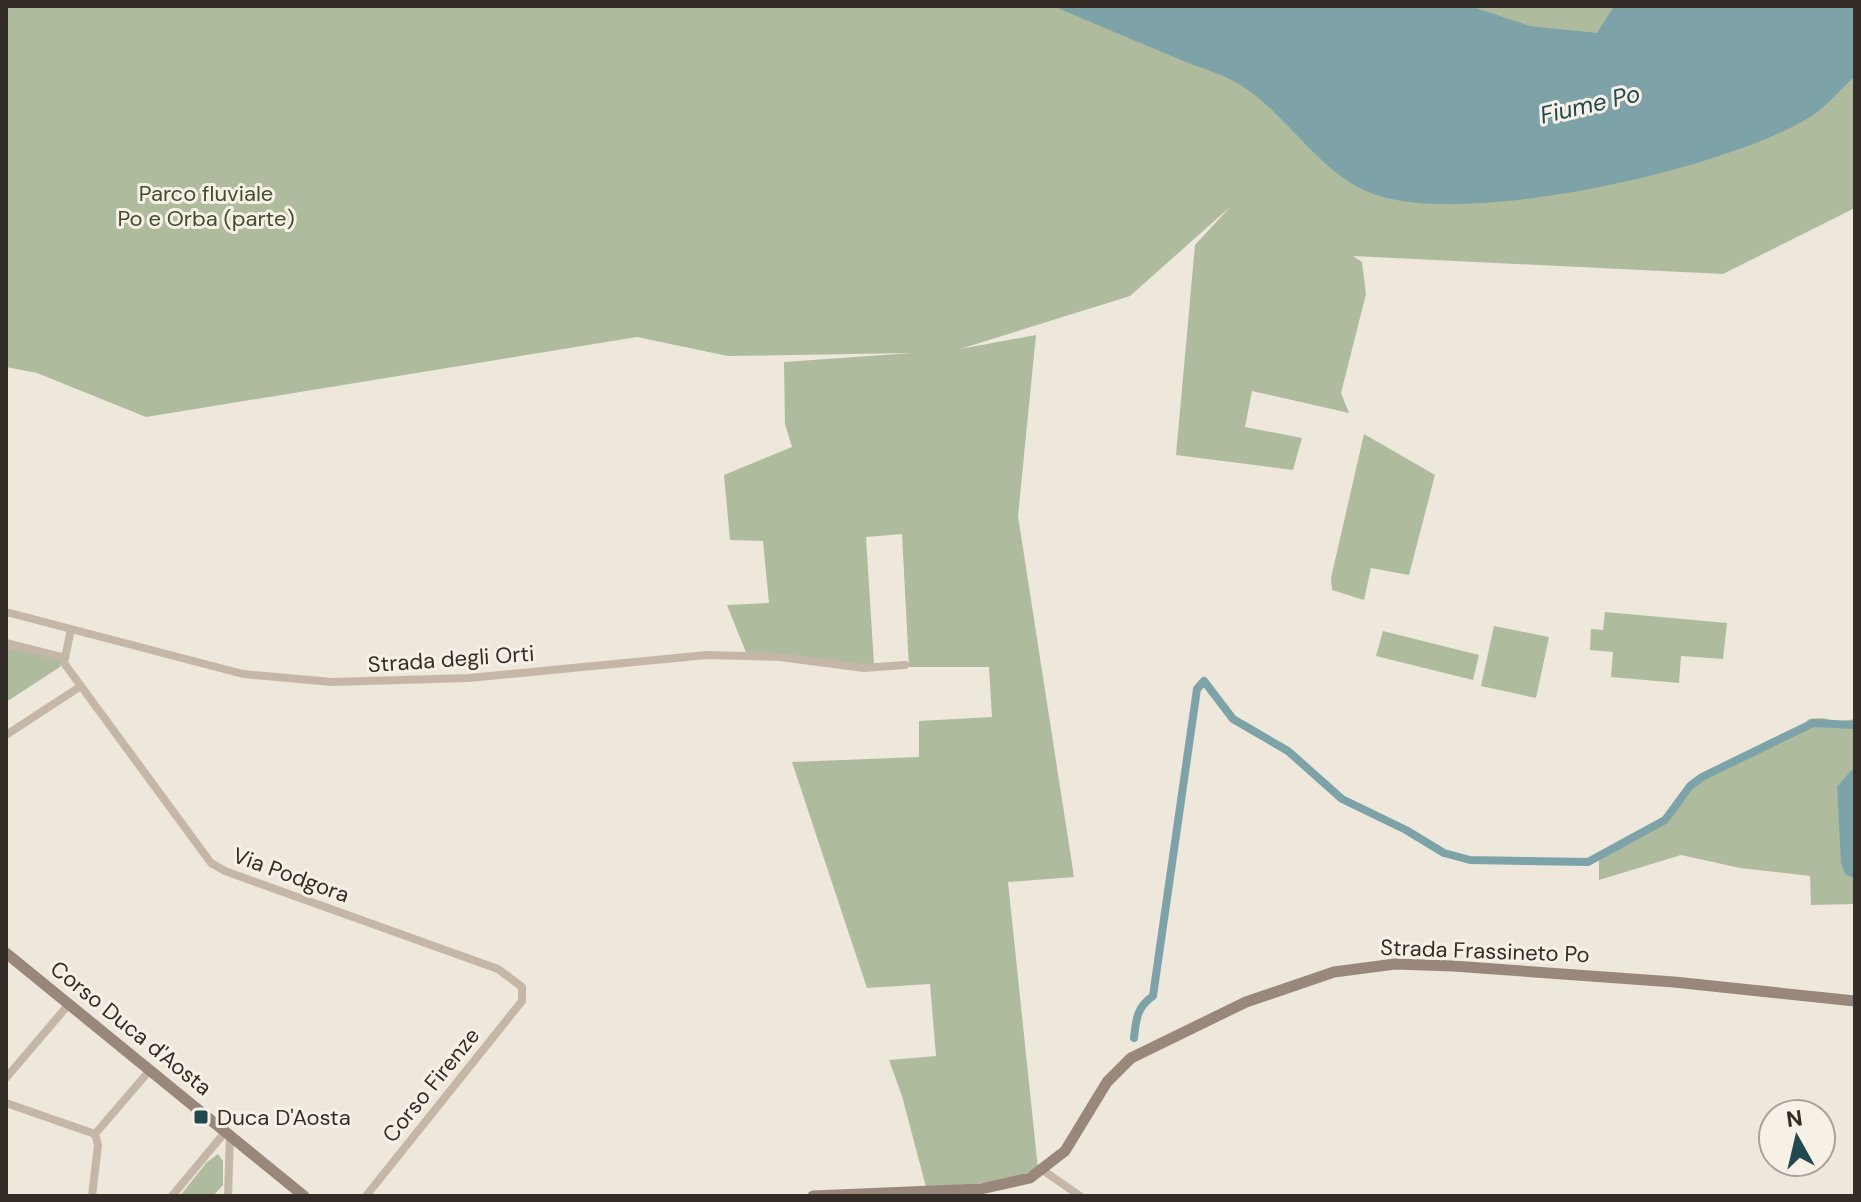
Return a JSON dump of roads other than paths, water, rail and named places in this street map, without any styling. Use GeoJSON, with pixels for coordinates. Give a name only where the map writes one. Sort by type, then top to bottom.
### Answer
{"type":"FeatureCollection","features":[{"type":"Feature","properties":{"kind":"street","name":"Strada degli Orti"},"geometry":{"type":"LineString","coordinates":[[6,612],[243,674],[332,682],[469,678],[707,655],[780,657],[864,668],[905,665]]}},
{"type":"Feature","properties":{"kind":"street"},"geometry":{"type":"LineString","coordinates":[[6,643],[65,658],[71,629]]}},
{"type":"Feature","properties":{"kind":"street","name":"Via Podgora"},"geometry":{"type":"LineString","coordinates":[[65,658],[64,663],[218,868],[498,969],[518,981],[523,996]]}},
{"type":"Feature","properties":{"kind":"street"},"geometry":{"type":"LineString","coordinates":[[6,735],[81,686]]}},
{"type":"Feature","properties":{"kind":"street","name":"Corso Duca d'Aosta"},"geometry":{"type":"LineString","coordinates":[[6,953],[228,1132],[289,1190],[304,1196]]}},
{"type":"Feature","properties":{"kind":"street","name":"Strada Frassineto Po"},"geometry":{"type":"LineString","coordinates":[[1044,1171],[1065,1151],[1107,1082],[1131,1058],[1246,1002],[1334,972],[1395,964],[1453,966],[1674,982],[1855,1001]]}},
{"type":"Feature","properties":{"kind":"street","name":"Corso Firenze"},"geometry":{"type":"LineString","coordinates":[[366,1196],[523,996]]}},
{"type":"Feature","properties":{"kind":"street"},"geometry":{"type":"LineString","coordinates":[[6,1078],[69,1004]]}},
{"type":"Feature","properties":{"kind":"street"},"geometry":{"type":"LineString","coordinates":[[95,1134],[150,1070]]}},
{"type":"Feature","properties":{"kind":"street"},"geometry":{"type":"LineString","coordinates":[[6,1103],[95,1134]]}},
{"type":"Feature","properties":{"kind":"street"},"geometry":{"type":"LineString","coordinates":[[172,1196],[228,1132]]}},
{"type":"Feature","properties":{"kind":"street"},"geometry":{"type":"LineString","coordinates":[[228,1132],[228,1196]]}},
{"type":"Feature","properties":{"kind":"street"},"geometry":{"type":"LineString","coordinates":[[92,1196],[98,1145],[95,1134]]}},
{"type":"Feature","properties":{"kind":"street"},"geometry":{"type":"LineString","coordinates":[[813,1196],[945,1194],[1000,1186],[1044,1171],[1080,1196]]}},
{"type":"Feature","properties":{"kind":"water","name":"Fiume Po"},"geometry":{"type":"Polygon","coordinates":[[[1053,6],[1470,6],[1530,26],[1597,33],[1614,6],[1855,6],[1855,76],[1816,113],[1771,137],[1657,174],[1591,189],[1524,199],[1461,204],[1407,202],[1366,191],[1348,181],[1317,156],[1258,98],[1235,82],[1053,6]]]}},
{"type":"Feature","properties":{"kind":"water"},"geometry":{"type":"Polygon","coordinates":[[[1855,766],[1855,879],[1845,874],[1841,863],[1837,786],[1855,766]]]}},
{"type":"Feature","properties":{"kind":"waterway"},"geometry":{"type":"LineString","coordinates":[[1134,1038],[1138,1014],[1153,996],[1197,689],[1204,681],[1233,719],[1288,751],[1342,799],[1406,830],[1444,853],[1470,860],[1588,862],[1665,820],[1690,786],[1702,777],[1813,723],[1855,725]]}},
{"type":"Feature","properties":{"kind":"place","name":"Duca D'Aosta"},"geometry":{"type":"Point","coordinates":[201,1117]}},
{"type":"Feature","properties":{"kind":"park label","name":"Parco fluviale Po e Orba (parte)"},"geometry":{"type":"Point","coordinates":[206,206]}}]}
